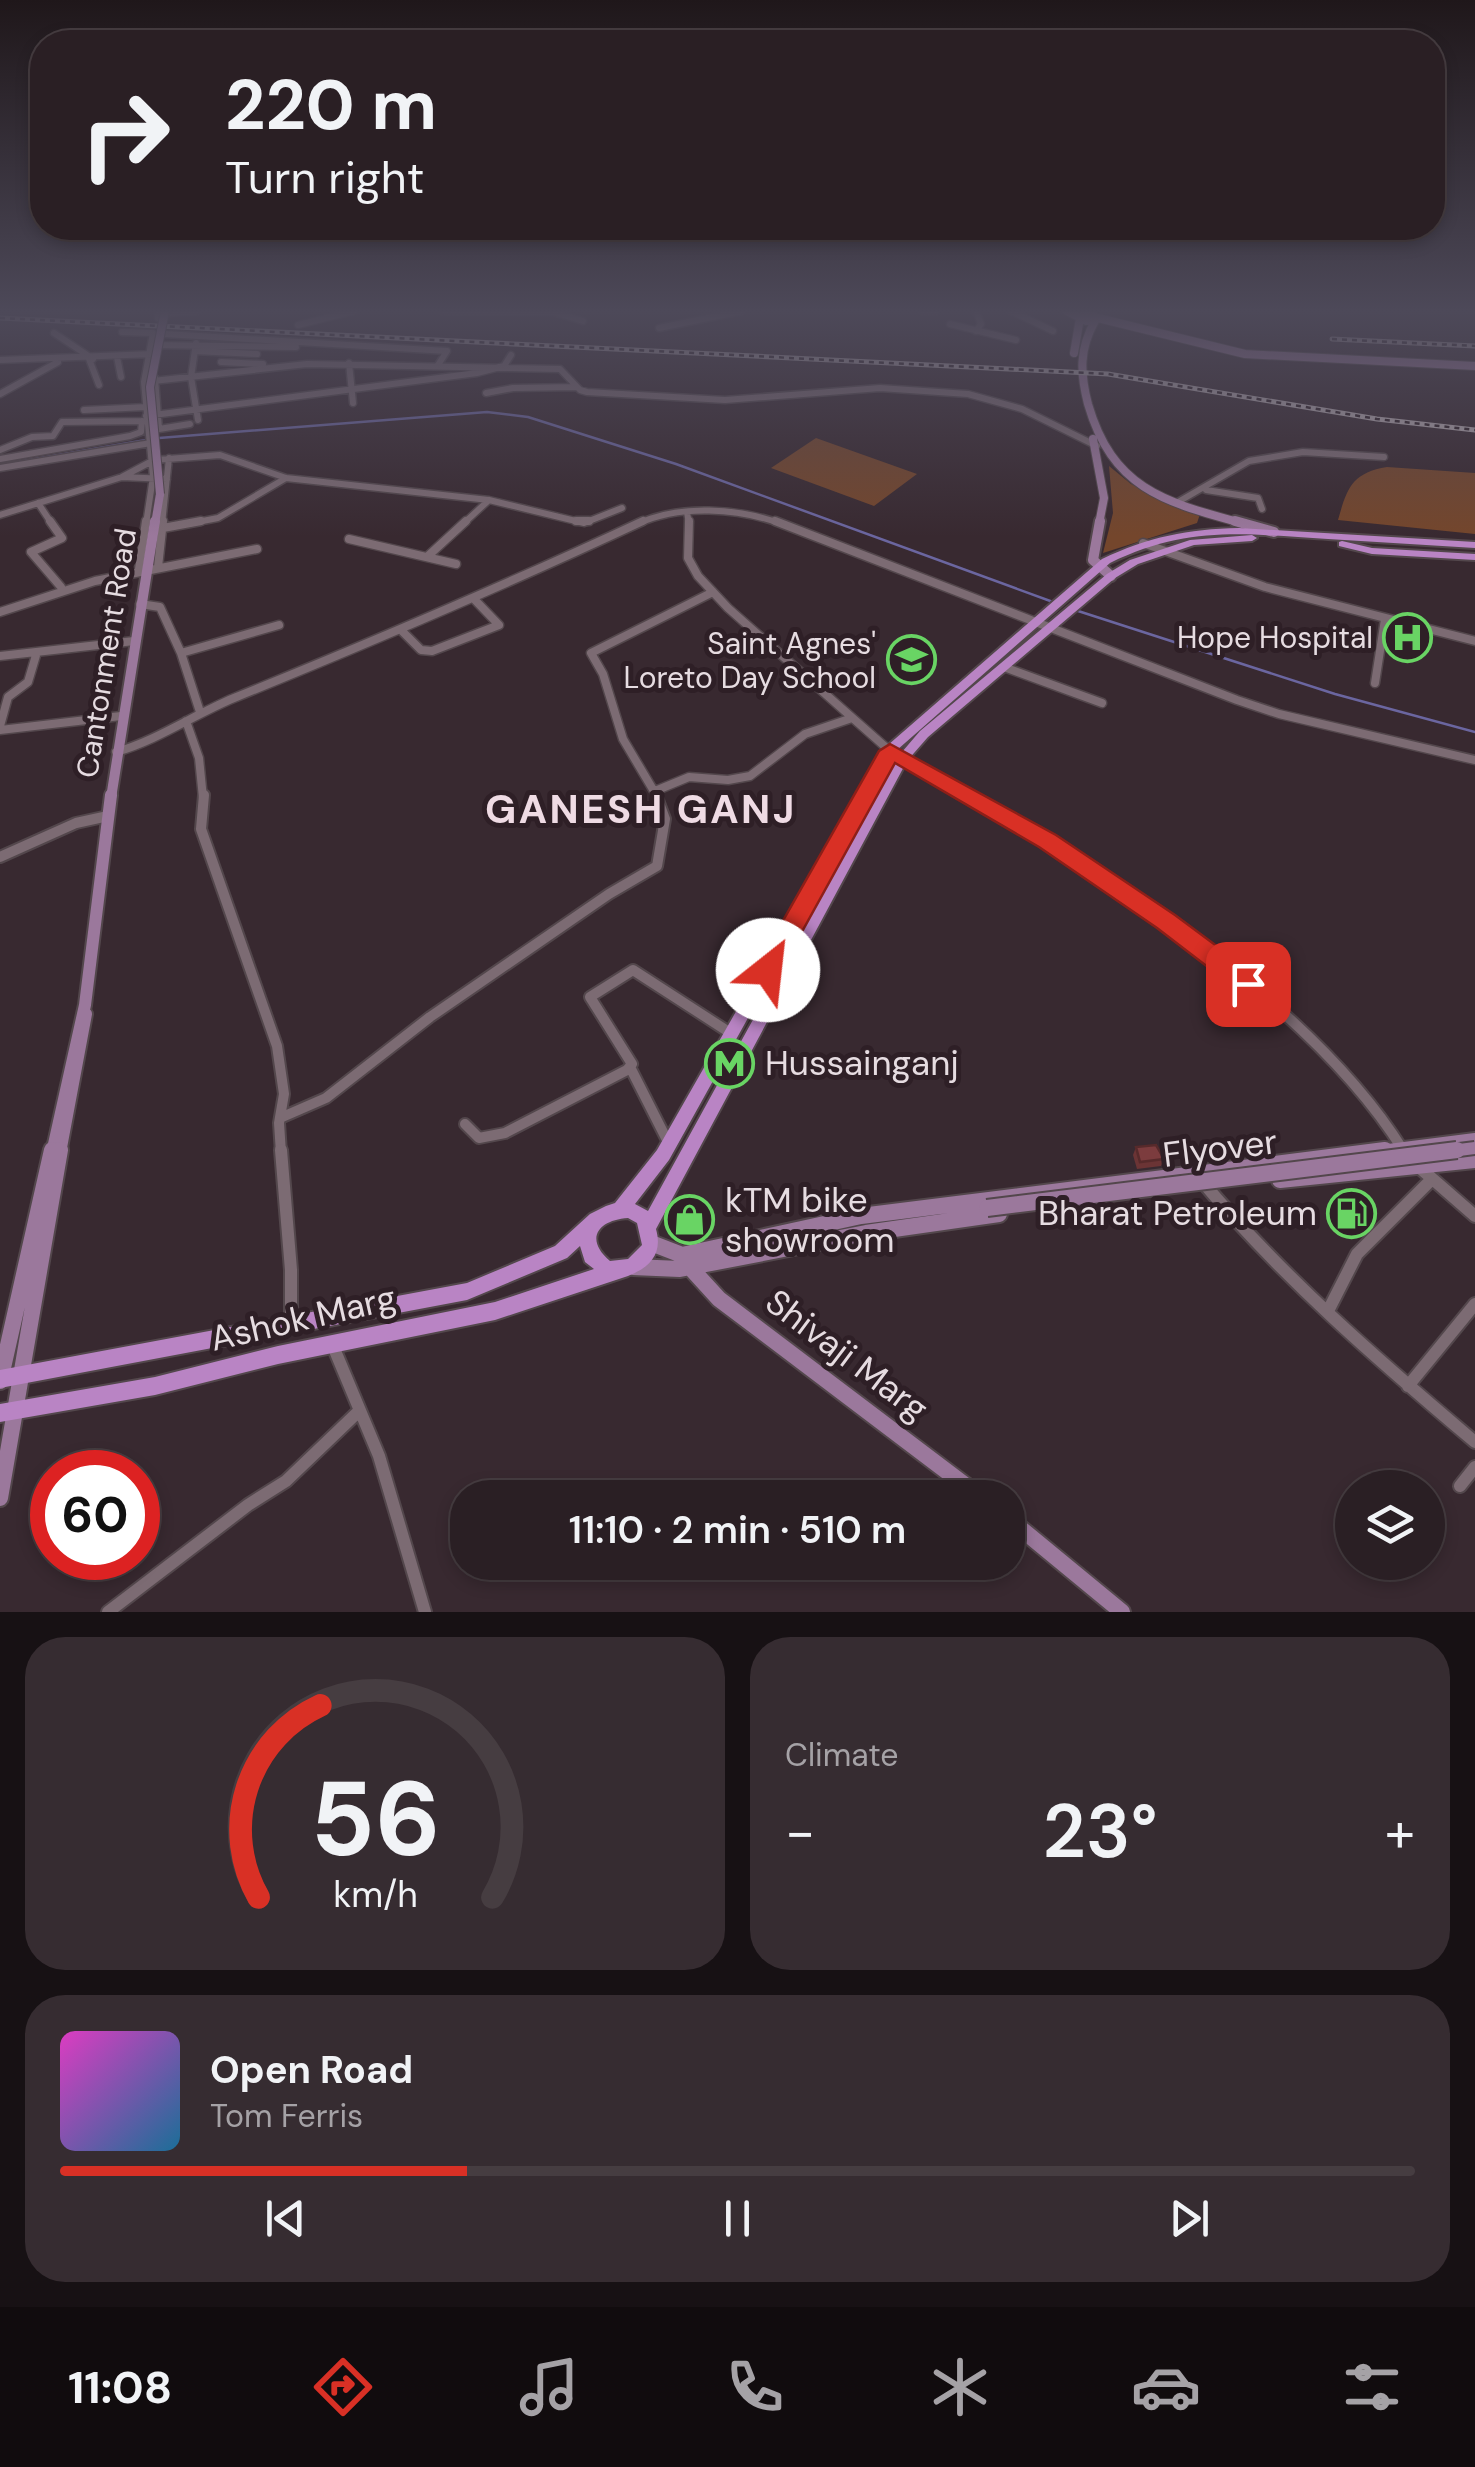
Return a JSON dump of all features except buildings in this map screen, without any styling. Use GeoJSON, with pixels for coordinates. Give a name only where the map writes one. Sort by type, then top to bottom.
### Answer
{"type":"FeatureCollection","features":[{"type":"Feature","properties":{"kind":"main road","name":"Cantonment Road"},"geometry":{"type":"LineString","coordinates":[[150,386],[161,462],[160,494]]}},
{"type":"Feature","properties":{"kind":"main road"},"geometry":{"type":"LineString","coordinates":[[1079,386],[1097,446],[1104,498],[1094,560],[1111,576]]}},
{"type":"Feature","properties":{"kind":"main road"},"geometry":{"type":"LineString","coordinates":[[1083,386],[1102,445],[1133,478],[1178,502],[1274,532]]}},
{"type":"Feature","properties":{"kind":"main road"},"geometry":{"type":"LineString","coordinates":[[621,1209],[669,1144],[913,726],[1100,567],[1143,543],[1200,532],[1274,532],[1475,557]]}},
{"type":"Feature","properties":{"kind":"main road"},"geometry":{"type":"LineString","coordinates":[[896,755],[1111,576],[1160,550],[1236,538],[1475,546]]}},
{"type":"Feature","properties":{"kind":"main road"},"geometry":{"type":"LineString","coordinates":[[625,1268],[642,1260],[650,1234],[844,848]]}},
{"type":"Feature","properties":{"kind":"main road","name":"Cantonment Road"},"geometry":{"type":"LineString","coordinates":[[0,1498],[9,1411],[24,1374],[23,1350],[88,1021],[85,1005]]}},
{"type":"Feature","properties":{"kind":"main road","name":"Cantonment Road"},"geometry":{"type":"LineString","coordinates":[[0,1380],[85,1005]]}},
{"type":"Feature","properties":{"kind":"main road"},"geometry":{"type":"LineString","coordinates":[[686,1261],[650,1234],[637,1214],[621,1209],[604,1214],[590,1227],[587,1246],[597,1264],[625,1268],[686,1261],[946,1213],[1198,1173],[1475,1139]]}},
{"type":"Feature","properties":{"kind":"main road","name":"Flyover"},"geometry":{"type":"LineString","coordinates":[[946,1213],[1475,1148]]}},
{"type":"Feature","properties":{"kind":"main road"},"geometry":{"type":"LineString","coordinates":[[946,1213],[1475,1160]]}},
{"type":"Feature","properties":{"kind":"main road","name":"Ashok Marg"},"geometry":{"type":"LineString","coordinates":[[0,1380],[467,1291],[536,1266],[561,1252],[590,1227]]}},
{"type":"Feature","properties":{"kind":"main road","name":"Shivaji Marg"},"geometry":{"type":"LineString","coordinates":[[686,1261],[727,1306],[958,1480]]}},
{"type":"Feature","properties":{"kind":"main road","name":"Ashok Marg"},"geometry":{"type":"LineString","coordinates":[[9,1411],[155,1386],[278,1355],[495,1310],[625,1268]]}},
{"type":"Feature","properties":{"kind":"main road"},"geometry":{"type":"LineString","coordinates":[[1025,1532],[1122,1612]]}},
{"type":"Feature","properties":{"kind":"street"},"geometry":{"type":"LineString","coordinates":[[144,386],[145,416],[154,460],[148,568]]}},
{"type":"Feature","properties":{"kind":"street"},"geometry":{"type":"LineString","coordinates":[[155,386],[159,430],[194,422],[193,386]]}},
{"type":"Feature","properties":{"kind":"street"},"geometry":{"type":"LineString","coordinates":[[352,386],[354,403]]}},
{"type":"Feature","properties":{"kind":"street"},"geometry":{"type":"LineString","coordinates":[[0,450],[32,437],[54,436],[62,422],[145,416],[380,386]]}},
{"type":"Feature","properties":{"kind":"street"},"geometry":{"type":"LineString","coordinates":[[486,393],[513,388],[578,389],[725,400],[880,388],[968,394],[1022,409],[1097,446]]}},
{"type":"Feature","properties":{"kind":"street"},"geometry":{"type":"LineString","coordinates":[[84,410],[145,416]]}},
{"type":"Feature","properties":{"kind":"street"},"geometry":{"type":"LineString","coordinates":[[0,463],[137,434],[145,416]]}},
{"type":"Feature","properties":{"kind":"street"},"geometry":{"type":"LineString","coordinates":[[0,463],[151,440]]}},
{"type":"Feature","properties":{"kind":"street"},"geometry":{"type":"LineString","coordinates":[[1178,502],[1231,468],[1260,458],[1303,452],[1384,457]]}},
{"type":"Feature","properties":{"kind":"street"},"geometry":{"type":"LineString","coordinates":[[0,515],[122,477],[154,460],[220,454],[286,478],[489,500],[584,523],[622,508]]}},
{"type":"Feature","properties":{"kind":"street"},"geometry":{"type":"LineString","coordinates":[[148,568],[162,528],[169,458]]}},
{"type":"Feature","properties":{"kind":"street"},"geometry":{"type":"LineString","coordinates":[[122,477],[168,479]]}},
{"type":"Feature","properties":{"kind":"street"},"geometry":{"type":"LineString","coordinates":[[162,528],[218,518],[286,478]]}},
{"type":"Feature","properties":{"kind":"street"},"geometry":{"type":"LineString","coordinates":[[1203,489],[1250,495],[1258,498],[1262,509]]}},
{"type":"Feature","properties":{"kind":"street","name":"Cantonment Road"},"geometry":{"type":"LineString","coordinates":[[85,1005],[121,716],[160,494]]}},
{"type":"Feature","properties":{"kind":"street"},"geometry":{"type":"LineString","coordinates":[[428,556],[489,500]]}},
{"type":"Feature","properties":{"kind":"street"},"geometry":{"type":"LineString","coordinates":[[38,503],[62,538],[31,552],[61,588]]}},
{"type":"Feature","properties":{"kind":"street"},"geometry":{"type":"LineString","coordinates":[[687,512],[692,534],[688,558],[714,592],[852,718],[896,755],[1047,841],[1248,984],[1328,1057],[1378,1110],[1415,1164],[1475,1216]]}},
{"type":"Feature","properties":{"kind":"street"},"geometry":{"type":"LineString","coordinates":[[116,752],[150,742],[200,712],[475,600],[660,513],[749,512],[1041,617],[1279,714],[1475,760]]}},
{"type":"Feature","properties":{"kind":"street"},"geometry":{"type":"LineString","coordinates":[[349,540],[456,564]]}},
{"type":"Feature","properties":{"kind":"street"},"geometry":{"type":"LineString","coordinates":[[1143,543],[1220,574],[1475,640]]}},
{"type":"Feature","properties":{"kind":"street"},"geometry":{"type":"LineString","coordinates":[[0,612],[61,588],[257,549]]}},
{"type":"Feature","properties":{"kind":"street"},"geometry":{"type":"LineString","coordinates":[[280,1118],[326,1098],[430,1016],[656,866],[664,819],[655,791],[622,739],[604,674],[592,653],[714,592]]}},
{"type":"Feature","properties":{"kind":"street"},"geometry":{"type":"LineString","coordinates":[[402,631],[420,650],[432,651],[499,625],[475,600]]}},
{"type":"Feature","properties":{"kind":"street"},"geometry":{"type":"LineString","coordinates":[[140,604],[160,607],[181,653],[200,712]]}},
{"type":"Feature","properties":{"kind":"street"},"geometry":{"type":"LineString","coordinates":[[1375,684],[1385,619]]}},
{"type":"Feature","properties":{"kind":"street"},"geometry":{"type":"LineString","coordinates":[[181,653],[279,625]]}},
{"type":"Feature","properties":{"kind":"street"},"geometry":{"type":"LineString","coordinates":[[0,656],[134,640]]}},
{"type":"Feature","properties":{"kind":"street"},"geometry":{"type":"LineString","coordinates":[[37,652],[28,682],[8,698],[0,728],[121,716]]}},
{"type":"Feature","properties":{"kind":"street"},"geometry":{"type":"LineString","coordinates":[[1004,668],[1102,703]]}},
{"type":"Feature","properties":{"kind":"street"},"geometry":{"type":"LineString","coordinates":[[655,791],[690,776],[728,780],[750,776],[805,734],[852,718]]}},
{"type":"Feature","properties":{"kind":"street"},"geometry":{"type":"LineString","coordinates":[[186,721],[204,791],[200,829],[278,1046],[284,1094],[280,1118],[291,1324]]}},
{"type":"Feature","properties":{"kind":"street"},"geometry":{"type":"LineString","coordinates":[[0,857],[76,823],[108,816]]}},
{"type":"Feature","properties":{"kind":"street"},"geometry":{"type":"LineString","coordinates":[[669,1144],[630,1067],[632,1064],[590,997],[633,970],[732,1034]]}},
{"type":"Feature","properties":{"kind":"street"},"geometry":{"type":"LineString","coordinates":[[465,1124],[479,1138],[505,1133],[630,1067]]}},
{"type":"Feature","properties":{"kind":"street"},"geometry":{"type":"LineString","coordinates":[[1198,1173],[1206,1188],[1328,1311],[1475,1442]]}},
{"type":"Feature","properties":{"kind":"street"},"geometry":{"type":"LineString","coordinates":[[1328,1311],[1357,1254],[1432,1179]]}},
{"type":"Feature","properties":{"kind":"street"},"geometry":{"type":"LineString","coordinates":[[1408,1386],[1475,1304]]}},
{"type":"Feature","properties":{"kind":"street"},"geometry":{"type":"LineString","coordinates":[[333,1346],[379,1456],[425,1612]]}},
{"type":"Feature","properties":{"kind":"street"},"geometry":{"type":"LineString","coordinates":[[108,1612],[248,1505],[286,1481],[358,1412]]}},
{"type":"Feature","properties":{"kind":"street"},"geometry":{"type":"LineString","coordinates":[[1460,1486],[1475,1467]]}},
{"type":"Feature","properties":{"kind":"shaded area"},"geometry":{"type":"Polygon","coordinates":[[[816,438],[917,474],[874,506],[771,468],[816,438]]]}},
{"type":"Feature","properties":{"kind":"shaded area"},"geometry":{"type":"Polygon","coordinates":[[[1109,466],[1131,484],[1200,514],[1197,523],[1103,553],[1113,513],[1109,466]]]}},
{"type":"Feature","properties":{"kind":"shaded area"},"geometry":{"type":"Polygon","coordinates":[[[1387,467],[1475,473],[1475,534],[1338,520],[1352,484],[1365,473],[1387,467]]]}},
{"type":"Feature","properties":{"kind":"waterway"},"geometry":{"type":"LineString","coordinates":[[159,438],[487,412],[528,417],[676,464],[1053,602]]}},
{"type":"Feature","properties":{"kind":"waterway"},"geometry":{"type":"LineString","coordinates":[[0,465],[146,440]]}},
{"type":"Feature","properties":{"kind":"waterway"},"geometry":{"type":"LineString","coordinates":[[1075,610],[1335,694],[1475,732]]}},
{"type":"Feature","properties":{"kind":"railway"},"geometry":{"type":"LineString","coordinates":[[1181,386],[1377,419],[1475,430]]}},
{"type":"Feature","properties":{"kind":"place","name":"Hope Hospital"},"geometry":{"type":"Point","coordinates":[1408,637]}},
{"type":"Feature","properties":{"kind":"place","name":"Saint Agnes' Loreto Day School"},"geometry":{"type":"Point","coordinates":[911,660]}},
{"type":"Feature","properties":{"kind":"place","name":"Hussainganj"},"geometry":{"type":"Point","coordinates":[730,1063]}},
{"type":"Feature","properties":{"kind":"place","name":"Bharat Petroleum"},"geometry":{"type":"Point","coordinates":[1352,1213]}},
{"type":"Feature","properties":{"kind":"place","name":"kTM bike showroom"},"geometry":{"type":"Point","coordinates":[690,1220]}},
{"type":"Feature","properties":{"kind":"district","name":"GANESH GANJ"},"geometry":{"type":"Point","coordinates":[641,809]}},
{"type":"Feature","properties":{"kind":"route"},"geometry":{"type":"LineString","coordinates":[[768,970],[890,751],[1047,841],[1248,984]]}}]}
